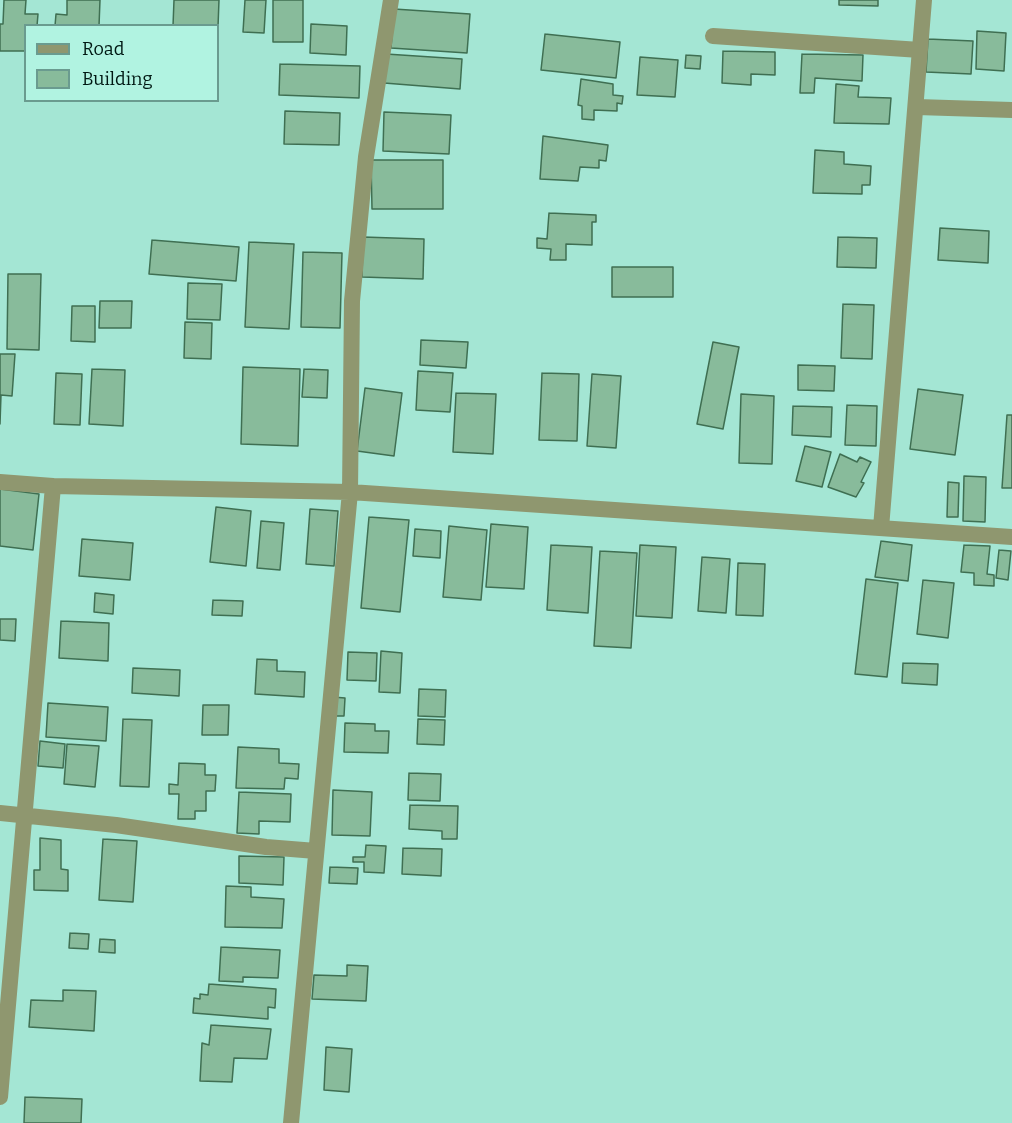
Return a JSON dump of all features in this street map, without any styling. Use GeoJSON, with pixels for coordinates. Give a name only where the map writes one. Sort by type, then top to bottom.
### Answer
{"type":"FeatureCollection","features":[{"type":"Feature","properties":{"kind":"street"},"geometry":{"type":"LineString","coordinates":[[291,1123],[350,492],[352,301],[366,157],[391,0]]}},
{"type":"Feature","properties":{"kind":"street"},"geometry":{"type":"LineString","coordinates":[[881,528],[924,0]]}},
{"type":"Feature","properties":{"kind":"street"},"geometry":{"type":"LineString","coordinates":[[713,36],[920,50]]}},
{"type":"Feature","properties":{"kind":"street"},"geometry":{"type":"LineString","coordinates":[[917,107],[1012,110]]}},
{"type":"Feature","properties":{"kind":"street"},"geometry":{"type":"LineString","coordinates":[[0,482],[53,486],[350,492],[1012,537]]}},
{"type":"Feature","properties":{"kind":"street"},"geometry":{"type":"LineString","coordinates":[[0,1097],[53,486]]}},
{"type":"Feature","properties":{"kind":"street"},"geometry":{"type":"LineString","coordinates":[[0,813],[24,814],[316,852]]}},
{"type":"Feature","properties":{"kind":"building"},"geometry":{"type":"Polygon","coordinates":[[[4,0],[26,0],[25,14],[38,14],[37,24],[24,24],[24,51],[0,51],[0,24],[3,24],[4,0]]]}},
{"type":"Feature","properties":{"kind":"building"},"geometry":{"type":"Polygon","coordinates":[[[67,0],[100,0],[99,24],[55,24],[56,14],[67,15],[67,0]]]}},
{"type":"Feature","properties":{"kind":"building"},"geometry":{"type":"Polygon","coordinates":[[[174,0],[219,0],[218,24],[173,24],[174,0]]]}},
{"type":"Feature","properties":{"kind":"building"},"geometry":{"type":"Polygon","coordinates":[[[245,0],[266,0],[264,33],[243,32],[245,0]]]}},
{"type":"Feature","properties":{"kind":"building"},"geometry":{"type":"Polygon","coordinates":[[[273,0],[303,0],[303,42],[273,42],[273,0]]]}},
{"type":"Feature","properties":{"kind":"building"},"geometry":{"type":"Polygon","coordinates":[[[839,0],[878,0],[878,6],[839,5],[839,0]]]}},
{"type":"Feature","properties":{"kind":"building"},"geometry":{"type":"Polygon","coordinates":[[[394,9],[470,14],[467,53],[391,48],[394,9]]]}},
{"type":"Feature","properties":{"kind":"building"},"geometry":{"type":"Polygon","coordinates":[[[311,24],[347,26],[346,55],[310,53],[311,24]]]}},
{"type":"Feature","properties":{"kind":"building"},"geometry":{"type":"Polygon","coordinates":[[[977,31],[1006,33],[1004,71],[976,69],[977,31]]]}},
{"type":"Feature","properties":{"kind":"building"},"geometry":{"type":"Polygon","coordinates":[[[545,34],[620,42],[616,78],[541,70],[545,34]]]}},
{"type":"Feature","properties":{"kind":"building"},"geometry":{"type":"Polygon","coordinates":[[[928,39],[973,41],[971,74],[926,72],[928,39]]]}},
{"type":"Feature","properties":{"kind":"building"},"geometry":{"type":"Polygon","coordinates":[[[723,51],[775,52],[775,75],[751,74],[751,85],[722,83],[723,51]]]}},
{"type":"Feature","properties":{"kind":"building"},"geometry":{"type":"Polygon","coordinates":[[[386,54],[462,59],[460,89],[384,83],[386,54]]]}},
{"type":"Feature","properties":{"kind":"building"},"geometry":{"type":"Polygon","coordinates":[[[802,54],[863,55],[862,81],[815,78],[814,93],[800,93],[802,54]]]}},
{"type":"Feature","properties":{"kind":"building"},"geometry":{"type":"Polygon","coordinates":[[[686,55],[701,56],[700,69],[685,68],[686,55]]]}},
{"type":"Feature","properties":{"kind":"building"},"geometry":{"type":"Polygon","coordinates":[[[640,57],[678,60],[675,97],[637,95],[640,57]]]}},
{"type":"Feature","properties":{"kind":"building"},"geometry":{"type":"Polygon","coordinates":[[[280,64],[360,66],[359,98],[279,95],[280,64]]]}},
{"type":"Feature","properties":{"kind":"building"},"geometry":{"type":"Polygon","coordinates":[[[581,79],[613,84],[613,95],[623,96],[622,104],[617,103],[617,111],[594,110],[594,120],[582,119],[582,106],[578,105],[581,79]]]}},
{"type":"Feature","properties":{"kind":"building"},"geometry":{"type":"Polygon","coordinates":[[[836,84],[859,86],[858,97],[891,98],[889,124],[834,123],[836,84]]]}},
{"type":"Feature","properties":{"kind":"building"},"geometry":{"type":"Polygon","coordinates":[[[285,111],[340,113],[339,145],[284,144],[285,111]]]}},
{"type":"Feature","properties":{"kind":"building"},"geometry":{"type":"Polygon","coordinates":[[[384,112],[451,115],[449,154],[383,151],[384,112]]]}},
{"type":"Feature","properties":{"kind":"building"},"geometry":{"type":"Polygon","coordinates":[[[543,136],[608,145],[606,161],[599,160],[599,168],[580,167],[578,181],[540,179],[543,136]]]}},
{"type":"Feature","properties":{"kind":"building"},"geometry":{"type":"Polygon","coordinates":[[[815,150],[844,152],[844,164],[871,166],[870,185],[862,185],[862,194],[813,193],[815,150]]]}},
{"type":"Feature","properties":{"kind":"building"},"geometry":{"type":"Polygon","coordinates":[[[371,160],[443,160],[443,209],[372,209],[371,160]]]}},
{"type":"Feature","properties":{"kind":"building"},"geometry":{"type":"Polygon","coordinates":[[[549,213],[596,215],[596,222],[592,222],[592,245],[566,244],[566,260],[550,260],[551,249],[537,248],[537,238],[547,239],[549,213]]]}},
{"type":"Feature","properties":{"kind":"building"},"geometry":{"type":"Polygon","coordinates":[[[940,228],[989,231],[988,263],[938,260],[940,228]]]}},
{"type":"Feature","properties":{"kind":"building"},"geometry":{"type":"Polygon","coordinates":[[[363,237],[424,239],[423,279],[362,277],[363,237]]]}},
{"type":"Feature","properties":{"kind":"building"},"geometry":{"type":"Polygon","coordinates":[[[838,237],[877,238],[876,268],[837,267],[838,237]]]}},
{"type":"Feature","properties":{"kind":"building"},"geometry":{"type":"Polygon","coordinates":[[[152,240],[239,247],[236,281],[149,274],[152,240]]]}},
{"type":"Feature","properties":{"kind":"building"},"geometry":{"type":"Polygon","coordinates":[[[249,242],[294,244],[289,329],[245,327],[249,242]]]}},
{"type":"Feature","properties":{"kind":"building"},"geometry":{"type":"Polygon","coordinates":[[[303,252],[342,253],[340,328],[301,327],[303,252]]]}},
{"type":"Feature","properties":{"kind":"building"},"geometry":{"type":"Polygon","coordinates":[[[612,267],[673,267],[673,297],[612,297],[612,267]]]}},
{"type":"Feature","properties":{"kind":"building"},"geometry":{"type":"Polygon","coordinates":[[[8,274],[41,274],[39,350],[7,349],[8,274]]]}},
{"type":"Feature","properties":{"kind":"building"},"geometry":{"type":"Polygon","coordinates":[[[188,283],[222,284],[220,320],[187,319],[188,283]]]}},
{"type":"Feature","properties":{"kind":"building"},"geometry":{"type":"Polygon","coordinates":[[[100,301],[132,301],[131,328],[99,328],[100,301]]]}},
{"type":"Feature","properties":{"kind":"building"},"geometry":{"type":"Polygon","coordinates":[[[843,304],[874,305],[872,359],[841,358],[843,304]]]}},
{"type":"Feature","properties":{"kind":"building"},"geometry":{"type":"Polygon","coordinates":[[[72,306],[95,306],[95,342],[71,341],[72,306]]]}},
{"type":"Feature","properties":{"kind":"building"},"geometry":{"type":"Polygon","coordinates":[[[185,322],[212,323],[211,359],[184,358],[185,322]]]}},
{"type":"Feature","properties":{"kind":"building"},"geometry":{"type":"Polygon","coordinates":[[[421,340],[468,342],[466,368],[420,365],[421,340]]]}},
{"type":"Feature","properties":{"kind":"building"},"geometry":{"type":"Polygon","coordinates":[[[713,342],[739,347],[723,429],[697,424],[713,342]]]}},
{"type":"Feature","properties":{"kind":"building"},"geometry":{"type":"Polygon","coordinates":[[[0,354],[15,354],[12,396],[1,395],[0,424],[0,354]]]}},
{"type":"Feature","properties":{"kind":"building"},"geometry":{"type":"Polygon","coordinates":[[[798,365],[835,366],[834,391],[798,390],[798,365]]]}},
{"type":"Feature","properties":{"kind":"building"},"geometry":{"type":"Polygon","coordinates":[[[243,367],[300,369],[298,446],[241,444],[243,367]]]}},
{"type":"Feature","properties":{"kind":"building"},"geometry":{"type":"Polygon","coordinates":[[[92,369],[125,370],[123,426],[89,424],[92,369]]]}},
{"type":"Feature","properties":{"kind":"building"},"geometry":{"type":"Polygon","coordinates":[[[304,369],[328,370],[327,398],[302,397],[304,369]]]}},
{"type":"Feature","properties":{"kind":"building"},"geometry":{"type":"Polygon","coordinates":[[[418,371],[453,373],[450,412],[416,410],[418,371]]]}},
{"type":"Feature","properties":{"kind":"building"},"geometry":{"type":"Polygon","coordinates":[[[56,373],[82,374],[80,425],[54,424],[56,373]]]}},
{"type":"Feature","properties":{"kind":"building"},"geometry":{"type":"Polygon","coordinates":[[[542,373],[579,374],[577,441],[539,440],[542,373]]]}},
{"type":"Feature","properties":{"kind":"building"},"geometry":{"type":"Polygon","coordinates":[[[592,374],[621,376],[616,448],[587,446],[592,374]]]}},
{"type":"Feature","properties":{"kind":"building"},"geometry":{"type":"Polygon","coordinates":[[[365,388],[402,393],[394,456],[357,451],[365,388]]]}},
{"type":"Feature","properties":{"kind":"building"},"geometry":{"type":"Polygon","coordinates":[[[918,389],[963,395],[955,455],[910,449],[918,389]]]}},
{"type":"Feature","properties":{"kind":"building"},"geometry":{"type":"Polygon","coordinates":[[[456,393],[496,394],[493,454],[453,452],[456,393]]]}},
{"type":"Feature","properties":{"kind":"building"},"geometry":{"type":"Polygon","coordinates":[[[741,394],[774,396],[772,464],[739,463],[741,394]]]}},
{"type":"Feature","properties":{"kind":"building"},"geometry":{"type":"Polygon","coordinates":[[[847,405],[877,406],[876,446],[845,445],[847,405]]]}},
{"type":"Feature","properties":{"kind":"building"},"geometry":{"type":"Polygon","coordinates":[[[793,406],[832,407],[831,437],[792,435],[793,406]]]}},
{"type":"Feature","properties":{"kind":"building"},"geometry":{"type":"Polygon","coordinates":[[[1007,415],[1012,415],[1012,488],[1002,488],[1007,415]]]}},
{"type":"Feature","properties":{"kind":"building"},"geometry":{"type":"Polygon","coordinates":[[[805,446],[831,452],[822,487],[796,481],[805,446]]]}},
{"type":"Feature","properties":{"kind":"building"},"geometry":{"type":"Polygon","coordinates":[[[840,454],[857,462],[860,457],[871,462],[861,482],[864,483],[856,497],[828,487],[840,454]]]}},
{"type":"Feature","properties":{"kind":"building"},"geometry":{"type":"Polygon","coordinates":[[[964,476],[986,477],[985,522],[963,521],[964,476]]]}},
{"type":"Feature","properties":{"kind":"building"},"geometry":{"type":"Polygon","coordinates":[[[948,482],[959,483],[958,517],[947,517],[948,482]]]}},
{"type":"Feature","properties":{"kind":"building"},"geometry":{"type":"Polygon","coordinates":[[[0,489],[39,494],[33,550],[0,546],[0,489]]]}},
{"type":"Feature","properties":{"kind":"building"},"geometry":{"type":"Polygon","coordinates":[[[216,507],[251,511],[246,566],[210,562],[216,507]]]}},
{"type":"Feature","properties":{"kind":"building"},"geometry":{"type":"Polygon","coordinates":[[[310,509],[338,511],[334,566],[306,564],[310,509]]]}},
{"type":"Feature","properties":{"kind":"building"},"geometry":{"type":"Polygon","coordinates":[[[369,517],[409,520],[400,612],[361,608],[369,517]]]}},
{"type":"Feature","properties":{"kind":"building"},"geometry":{"type":"Polygon","coordinates":[[[261,521],[284,523],[280,570],[257,568],[261,521]]]}},
{"type":"Feature","properties":{"kind":"building"},"geometry":{"type":"Polygon","coordinates":[[[491,524],[528,527],[524,589],[486,587],[491,524]]]}},
{"type":"Feature","properties":{"kind":"building"},"geometry":{"type":"Polygon","coordinates":[[[449,526],[487,530],[481,600],[443,597],[449,526]]]}},
{"type":"Feature","properties":{"kind":"building"},"geometry":{"type":"Polygon","coordinates":[[[415,529],[441,531],[440,558],[413,556],[415,529]]]}},
{"type":"Feature","properties":{"kind":"building"},"geometry":{"type":"Polygon","coordinates":[[[82,539],[133,543],[130,580],[79,576],[82,539]]]}},
{"type":"Feature","properties":{"kind":"building"},"geometry":{"type":"Polygon","coordinates":[[[881,541],[912,545],[908,581],[875,577],[881,541]]]}},
{"type":"Feature","properties":{"kind":"building"},"geometry":{"type":"Polygon","coordinates":[[[551,545],[592,547],[588,613],[547,610],[551,545]]]}},
{"type":"Feature","properties":{"kind":"building"},"geometry":{"type":"Polygon","coordinates":[[[640,545],[676,547],[672,618],[636,616],[640,545]]]}},
{"type":"Feature","properties":{"kind":"building"},"geometry":{"type":"Polygon","coordinates":[[[964,545],[990,546],[987,574],[994,575],[994,586],[974,585],[974,573],[961,572],[964,545]]]}},
{"type":"Feature","properties":{"kind":"building"},"geometry":{"type":"Polygon","coordinates":[[[999,550],[1011,551],[1008,580],[996,578],[999,550]]]}},
{"type":"Feature","properties":{"kind":"building"},"geometry":{"type":"Polygon","coordinates":[[[600,551],[637,553],[631,648],[594,646],[600,551]]]}},
{"type":"Feature","properties":{"kind":"building"},"geometry":{"type":"Polygon","coordinates":[[[702,557],[730,559],[726,613],[698,611],[702,557]]]}},
{"type":"Feature","properties":{"kind":"building"},"geometry":{"type":"Polygon","coordinates":[[[738,563],[765,564],[763,616],[736,615],[738,563]]]}},
{"type":"Feature","properties":{"kind":"building"},"geometry":{"type":"Polygon","coordinates":[[[866,579],[898,583],[887,677],[855,674],[866,579]]]}},
{"type":"Feature","properties":{"kind":"building"},"geometry":{"type":"Polygon","coordinates":[[[923,580],[954,583],[948,638],[917,634],[923,580]]]}},
{"type":"Feature","properties":{"kind":"building"},"geometry":{"type":"Polygon","coordinates":[[[95,593],[114,595],[113,614],[94,612],[95,593]]]}},
{"type":"Feature","properties":{"kind":"building"},"geometry":{"type":"Polygon","coordinates":[[[213,600],[243,601],[242,616],[212,615],[213,600]]]}},
{"type":"Feature","properties":{"kind":"building"},"geometry":{"type":"Polygon","coordinates":[[[0,619],[16,619],[15,641],[0,640],[0,619]]]}},
{"type":"Feature","properties":{"kind":"building"},"geometry":{"type":"Polygon","coordinates":[[[61,621],[109,623],[108,661],[59,658],[61,621]]]}},
{"type":"Feature","properties":{"kind":"building"},"geometry":{"type":"Polygon","coordinates":[[[381,651],[402,653],[400,693],[379,692],[381,651]]]}},
{"type":"Feature","properties":{"kind":"building"},"geometry":{"type":"Polygon","coordinates":[[[348,652],[377,653],[376,681],[347,680],[348,652]]]}},
{"type":"Feature","properties":{"kind":"building"},"geometry":{"type":"Polygon","coordinates":[[[257,659],[277,660],[277,671],[305,672],[304,697],[255,694],[257,659]]]}},
{"type":"Feature","properties":{"kind":"building"},"geometry":{"type":"Polygon","coordinates":[[[903,663],[938,664],[937,685],[902,683],[903,663]]]}},
{"type":"Feature","properties":{"kind":"building"},"geometry":{"type":"Polygon","coordinates":[[[133,668],[180,670],[179,696],[132,693],[133,668]]]}},
{"type":"Feature","properties":{"kind":"building"},"geometry":{"type":"Polygon","coordinates":[[[419,689],[446,690],[445,717],[418,716],[419,689]]]}},
{"type":"Feature","properties":{"kind":"building"},"geometry":{"type":"Polygon","coordinates":[[[333,697],[345,698],[344,716],[332,716],[333,697]]]}},
{"type":"Feature","properties":{"kind":"building"},"geometry":{"type":"Polygon","coordinates":[[[48,703],[108,707],[106,741],[46,737],[48,703]]]}},
{"type":"Feature","properties":{"kind":"building"},"geometry":{"type":"Polygon","coordinates":[[[203,705],[229,705],[228,735],[202,735],[203,705]]]}},
{"type":"Feature","properties":{"kind":"building"},"geometry":{"type":"Polygon","coordinates":[[[123,719],[152,720],[149,787],[120,786],[123,719]]]}},
{"type":"Feature","properties":{"kind":"building"},"geometry":{"type":"Polygon","coordinates":[[[418,719],[445,720],[444,745],[417,744],[418,719]]]}},
{"type":"Feature","properties":{"kind":"building"},"geometry":{"type":"Polygon","coordinates":[[[345,723],[375,724],[375,731],[389,731],[388,753],[344,752],[345,723]]]}},
{"type":"Feature","properties":{"kind":"building"},"geometry":{"type":"Polygon","coordinates":[[[40,741],[65,744],[63,768],[38,766],[40,741]]]}},
{"type":"Feature","properties":{"kind":"building"},"geometry":{"type":"Polygon","coordinates":[[[67,744],[99,746],[95,787],[64,784],[67,744]]]}},
{"type":"Feature","properties":{"kind":"building"},"geometry":{"type":"Polygon","coordinates":[[[238,747],[279,749],[279,763],[299,764],[298,779],[285,778],[284,789],[236,788],[238,747]]]}},
{"type":"Feature","properties":{"kind":"building"},"geometry":{"type":"Polygon","coordinates":[[[179,763],[205,764],[205,775],[216,775],[215,791],[206,791],[206,811],[195,811],[195,819],[178,819],[179,794],[169,794],[169,784],[178,785],[179,763]]]}},
{"type":"Feature","properties":{"kind":"building"},"geometry":{"type":"Polygon","coordinates":[[[409,773],[441,774],[440,801],[408,800],[409,773]]]}},
{"type":"Feature","properties":{"kind":"building"},"geometry":{"type":"Polygon","coordinates":[[[333,790],[372,792],[370,836],[332,835],[333,790]]]}},
{"type":"Feature","properties":{"kind":"building"},"geometry":{"type":"Polygon","coordinates":[[[239,792],[291,794],[290,822],[259,821],[259,834],[237,833],[239,792]]]}},
{"type":"Feature","properties":{"kind":"building"},"geometry":{"type":"Polygon","coordinates":[[[410,805],[458,806],[457,839],[442,839],[442,831],[409,829],[410,805]]]}},
{"type":"Feature","properties":{"kind":"building"},"geometry":{"type":"Polygon","coordinates":[[[40,838],[61,840],[61,869],[68,870],[68,891],[34,890],[34,870],[40,870],[40,838]]]}},
{"type":"Feature","properties":{"kind":"building"},"geometry":{"type":"Polygon","coordinates":[[[103,839],[137,841],[133,902],[99,900],[103,839]]]}},
{"type":"Feature","properties":{"kind":"building"},"geometry":{"type":"Polygon","coordinates":[[[366,845],[386,846],[384,873],[364,872],[364,862],[353,862],[353,857],[365,857],[366,845]]]}},
{"type":"Feature","properties":{"kind":"building"},"geometry":{"type":"Polygon","coordinates":[[[403,848],[442,849],[441,876],[402,874],[403,848]]]}},
{"type":"Feature","properties":{"kind":"building"},"geometry":{"type":"Polygon","coordinates":[[[239,856],[284,857],[283,885],[239,883],[239,856]]]}},
{"type":"Feature","properties":{"kind":"building"},"geometry":{"type":"Polygon","coordinates":[[[330,867],[358,868],[357,884],[329,883],[330,867]]]}},
{"type":"Feature","properties":{"kind":"building"},"geometry":{"type":"Polygon","coordinates":[[[226,886],[251,887],[251,897],[284,899],[282,928],[225,927],[226,886]]]}},
{"type":"Feature","properties":{"kind":"building"},"geometry":{"type":"Polygon","coordinates":[[[70,933],[89,934],[88,949],[69,948],[70,933]]]}},
{"type":"Feature","properties":{"kind":"building"},"geometry":{"type":"Polygon","coordinates":[[[100,939],[115,940],[115,953],[99,952],[100,939]]]}},
{"type":"Feature","properties":{"kind":"building"},"geometry":{"type":"Polygon","coordinates":[[[221,947],[280,950],[278,978],[243,977],[243,982],[219,981],[221,947]]]}},
{"type":"Feature","properties":{"kind":"building"},"geometry":{"type":"Polygon","coordinates":[[[347,965],[368,966],[366,1001],[312,999],[314,975],[347,976],[347,965]]]}},
{"type":"Feature","properties":{"kind":"building"},"geometry":{"type":"Polygon","coordinates":[[[209,984],[276,989],[275,1008],[268,1007],[268,1019],[193,1013],[194,998],[200,999],[200,994],[208,995],[209,984]]]}},
{"type":"Feature","properties":{"kind":"building"},"geometry":{"type":"Polygon","coordinates":[[[63,990],[96,991],[94,1031],[29,1027],[31,1000],[63,1001],[63,990]]]}},
{"type":"Feature","properties":{"kind":"building"},"geometry":{"type":"Polygon","coordinates":[[[211,1025],[271,1029],[267,1059],[234,1058],[232,1082],[200,1081],[202,1043],[209,1045],[211,1025]]]}},
{"type":"Feature","properties":{"kind":"building"},"geometry":{"type":"Polygon","coordinates":[[[326,1047],[352,1049],[349,1092],[324,1090],[326,1047]]]}},
{"type":"Feature","properties":{"kind":"building"},"geometry":{"type":"Polygon","coordinates":[[[25,1097],[82,1099],[81,1123],[24,1123],[25,1097]]]}}]}
